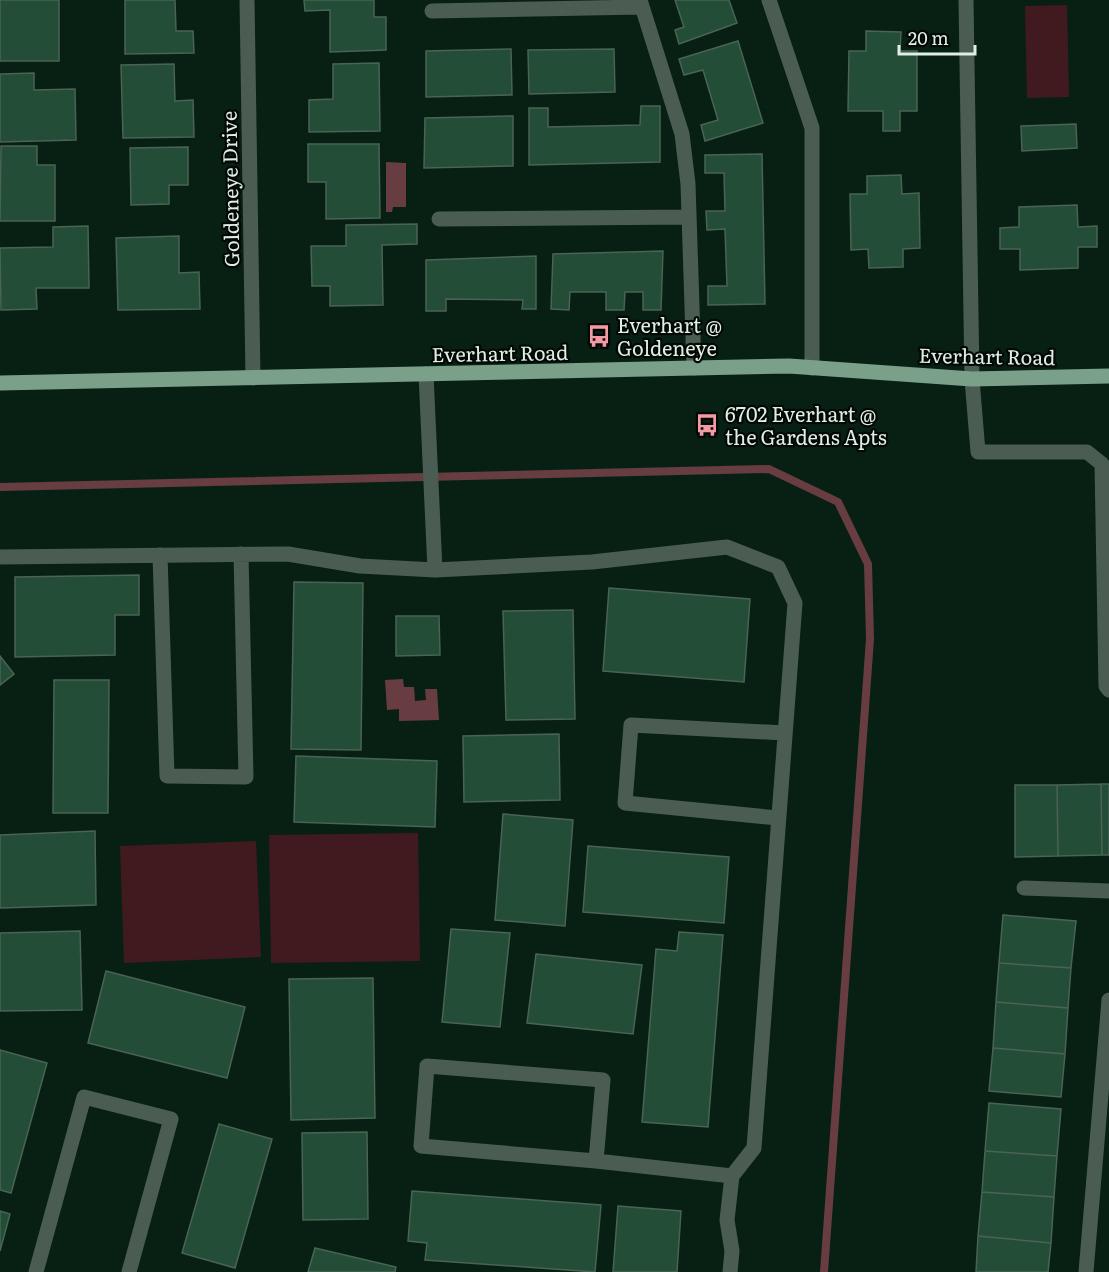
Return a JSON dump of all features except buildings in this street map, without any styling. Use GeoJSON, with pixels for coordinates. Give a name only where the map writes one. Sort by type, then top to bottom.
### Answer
{"type":"FeatureCollection","features":[{"type":"Feature","properties":{"kind":"main road","name":"Everhart Road"},"geometry":{"type":"LineString","coordinates":[[0,383],[789,366],[972,379],[1109,376]]}},
{"type":"Feature","properties":{"kind":"street","name":"Goldeneye Drive"},"geometry":{"type":"LineString","coordinates":[[247,0],[253,378]]}},
{"type":"Feature","properties":{"kind":"street"},"geometry":{"type":"LineString","coordinates":[[770,0],[812,128],[812,368]]}},
{"type":"Feature","properties":{"kind":"street"},"geometry":{"type":"LineString","coordinates":[[966,0],[972,379],[978,452],[1087,452],[1102,464],[1106,686],[1109,690]]}},
{"type":"Feature","properties":{"kind":"street"},"geometry":{"type":"LineString","coordinates":[[432,11],[641,3],[682,134],[688,184],[694,368]]}},
{"type":"Feature","properties":{"kind":"street"},"geometry":{"type":"LineString","coordinates":[[439,219],[689,217]]}},
{"type":"Feature","properties":{"kind":"street"},"geometry":{"type":"LineString","coordinates":[[426,374],[435,570]]}},
{"type":"Feature","properties":{"kind":"street"},"geometry":{"type":"LineString","coordinates":[[0,557],[288,554],[360,566],[435,570],[592,562],[727,547],[778,567],[795,603],[754,1149],[732,1176],[727,1220],[732,1251],[730,1272]]}},
{"type":"Feature","properties":{"kind":"street"},"geometry":{"type":"LineString","coordinates":[[160,555],[167,776],[246,777],[241,554]]}},
{"type":"Feature","properties":{"kind":"street"},"geometry":{"type":"LineString","coordinates":[[778,818],[625,803],[631,725],[785,732]]}},
{"type":"Feature","properties":{"kind":"street"},"geometry":{"type":"LineString","coordinates":[[1024,888],[1109,891]]}},
{"type":"Feature","properties":{"kind":"street"},"geometry":{"type":"LineString","coordinates":[[1086,1272],[1109,1000]]}},
{"type":"Feature","properties":{"kind":"street"},"geometry":{"type":"LineString","coordinates":[[596,1161],[603,1080],[427,1066],[422,1146],[596,1161],[732,1176]]}},
{"type":"Feature","properties":{"kind":"street"},"geometry":{"type":"LineString","coordinates":[[36,1272],[84,1097],[171,1119],[129,1272]]}},
{"type":"Feature","properties":{"kind":"shaded area"},"geometry":{"type":"Polygon","coordinates":[[[1067,5],[1069,97],[1027,98],[1025,6],[1067,5]]]}},
{"type":"Feature","properties":{"kind":"shaded area"},"geometry":{"type":"Polygon","coordinates":[[[386,162],[406,163],[406,207],[393,207],[392,212],[386,212],[386,162]]]}},
{"type":"Feature","properties":{"kind":"shaded area"},"geometry":{"type":"Polygon","coordinates":[[[403,679],[404,687],[414,687],[415,701],[426,700],[425,689],[437,689],[439,720],[399,721],[399,709],[387,710],[385,680],[403,679]]]}},
{"type":"Feature","properties":{"kind":"shaded area"},"geometry":{"type":"Polygon","coordinates":[[[418,833],[420,961],[271,963],[269,835],[418,833]]]}},
{"type":"Feature","properties":{"kind":"shaded area"},"geometry":{"type":"Polygon","coordinates":[[[256,841],[261,957],[124,963],[120,846],[256,841]]]}},
{"type":"Feature","properties":{"kind":"waterway"},"geometry":{"type":"LineString","coordinates":[[0,487],[769,469],[838,502],[868,564],[870,639],[824,1272]]}},
{"type":"Feature","properties":{"kind":"place","name":"Everhart @ Goldeneye"},"geometry":{"type":"Point","coordinates":[599,336]}},
{"type":"Feature","properties":{"kind":"place","name":"6702 Everhart @ the Gardens Apts"},"geometry":{"type":"Point","coordinates":[707,425]}}]}
